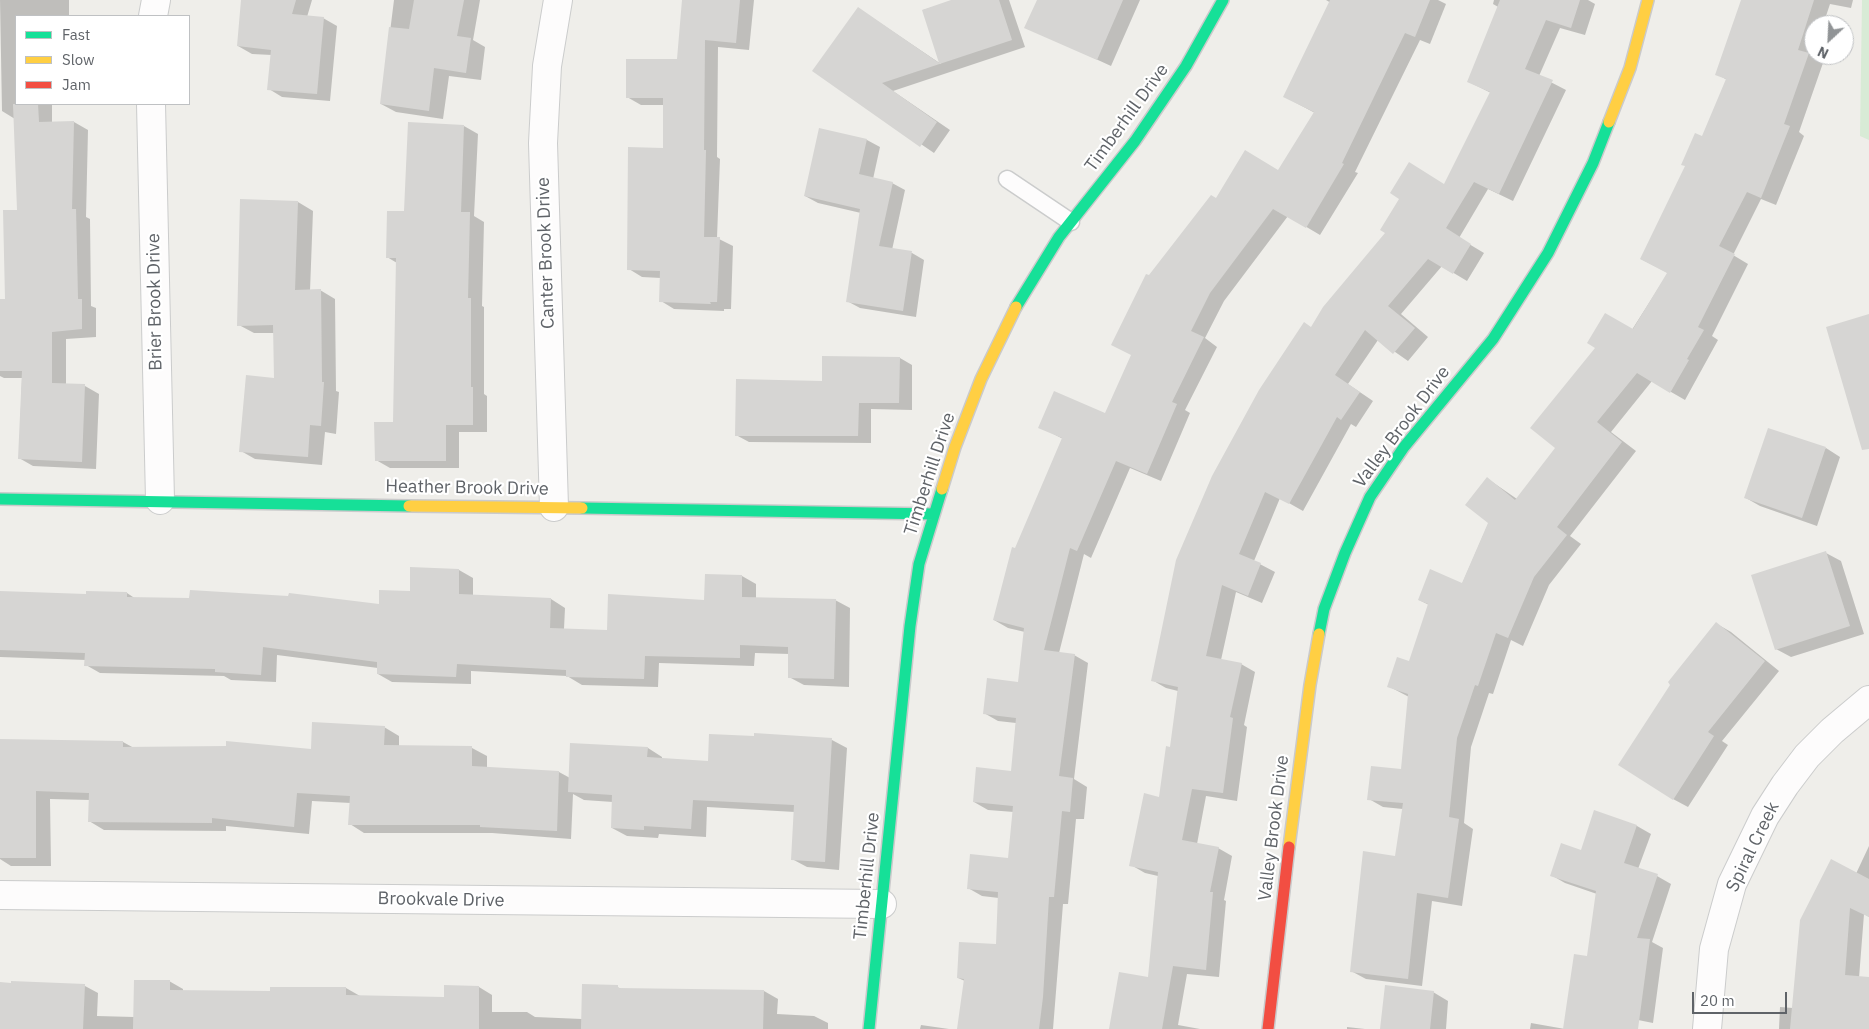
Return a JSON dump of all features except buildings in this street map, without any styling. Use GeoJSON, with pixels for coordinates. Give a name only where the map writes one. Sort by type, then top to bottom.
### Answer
{"type":"FeatureCollection","features":[{"type":"Feature","properties":{"kind":"street"},"geometry":{"type":"LineString","coordinates":[[153,15],[156,0]]}},
{"type":"Feature","properties":{"kind":"street","name":"Canter Brook Drive"},"geometry":{"type":"LineString","coordinates":[[554,507],[542,143],[546,66],[558,0]]}},
{"type":"Feature","properties":{"kind":"street","name":"Timberhill Drive"},"geometry":{"type":"LineString","coordinates":[[870,1029],[910,626],[920,564],[956,447],[981,379],[1011,316],[1071,222],[1135,140],[1186,66],[1223,0]]}},
{"type":"Feature","properties":{"kind":"street","name":"Valley Brook Drive"},"geometry":{"type":"LineString","coordinates":[[1268,1029],[1297,778],[1310,685],[1324,609],[1370,497],[1404,447],[1493,339],[1548,253],[1594,163],[1630,68],[1648,0]]}},
{"type":"Feature","properties":{"kind":"street","name":"Brier Brook Drive"},"geometry":{"type":"LineString","coordinates":[[151,105],[160,500]]}},
{"type":"Feature","properties":{"kind":"street","name":"Heather Brook Drive"},"geometry":{"type":"LineString","coordinates":[[0,498],[934,514]]}},
{"type":"Feature","properties":{"kind":"street","name":"Spiral Creek"},"geometry":{"type":"LineString","coordinates":[[1706,1029],[1714,950],[1732,884],[1765,816],[1784,785],[1807,756],[1832,731],[1869,700]]}},
{"type":"Feature","properties":{"kind":"street","name":"Brookvale Drive"},"geometry":{"type":"LineString","coordinates":[[0,895],[882,904]]}},
{"type":"Feature","properties":{"kind":"lane"},"geometry":{"type":"LineString","coordinates":[[1007,178],[1071,222]]}},
{"type":"Feature","properties":{"kind":"green space"},"geometry":{"type":"Polygon","coordinates":[[[1862,0],[1869,0],[1869,140],[1860,136],[1862,0]]]}},
{"type":"Feature","properties":{"kind":"traffic: fast"},"geometry":{"type":"LineString","coordinates":[[1016,307],[1059,237],[1135,141],[1186,66],[1223,0]]}},
{"type":"Feature","properties":{"kind":"traffic: fast"},"geometry":{"type":"LineString","coordinates":[[1319,634],[1324,609],[1345,553],[1370,497],[1404,447],[1493,339],[1548,253],[1593,163],[1609,122]]}},
{"type":"Feature","properties":{"kind":"traffic: fast"},"geometry":{"type":"LineString","coordinates":[[869,1029],[910,626],[919,564],[942,489]]}},
{"type":"Feature","properties":{"kind":"traffic: fast"},"geometry":{"type":"LineString","coordinates":[[0,499],[409,506]]}},
{"type":"Feature","properties":{"kind":"traffic: fast"},"geometry":{"type":"LineString","coordinates":[[582,508],[934,514]]}},
{"type":"Feature","properties":{"kind":"traffic: slow"},"geometry":{"type":"LineString","coordinates":[[1609,122],[1630,68],[1648,0]]}},
{"type":"Feature","properties":{"kind":"traffic: slow"},"geometry":{"type":"LineString","coordinates":[[942,489],[955,447],[981,379],[1016,307]]}},
{"type":"Feature","properties":{"kind":"traffic: slow"},"geometry":{"type":"LineString","coordinates":[[409,506],[582,508]]}},
{"type":"Feature","properties":{"kind":"traffic: slow"},"geometry":{"type":"LineString","coordinates":[[1289,847],[1310,685],[1319,634]]}},
{"type":"Feature","properties":{"kind":"traffic: jam"},"geometry":{"type":"LineString","coordinates":[[1268,1029],[1289,847]]}}]}
